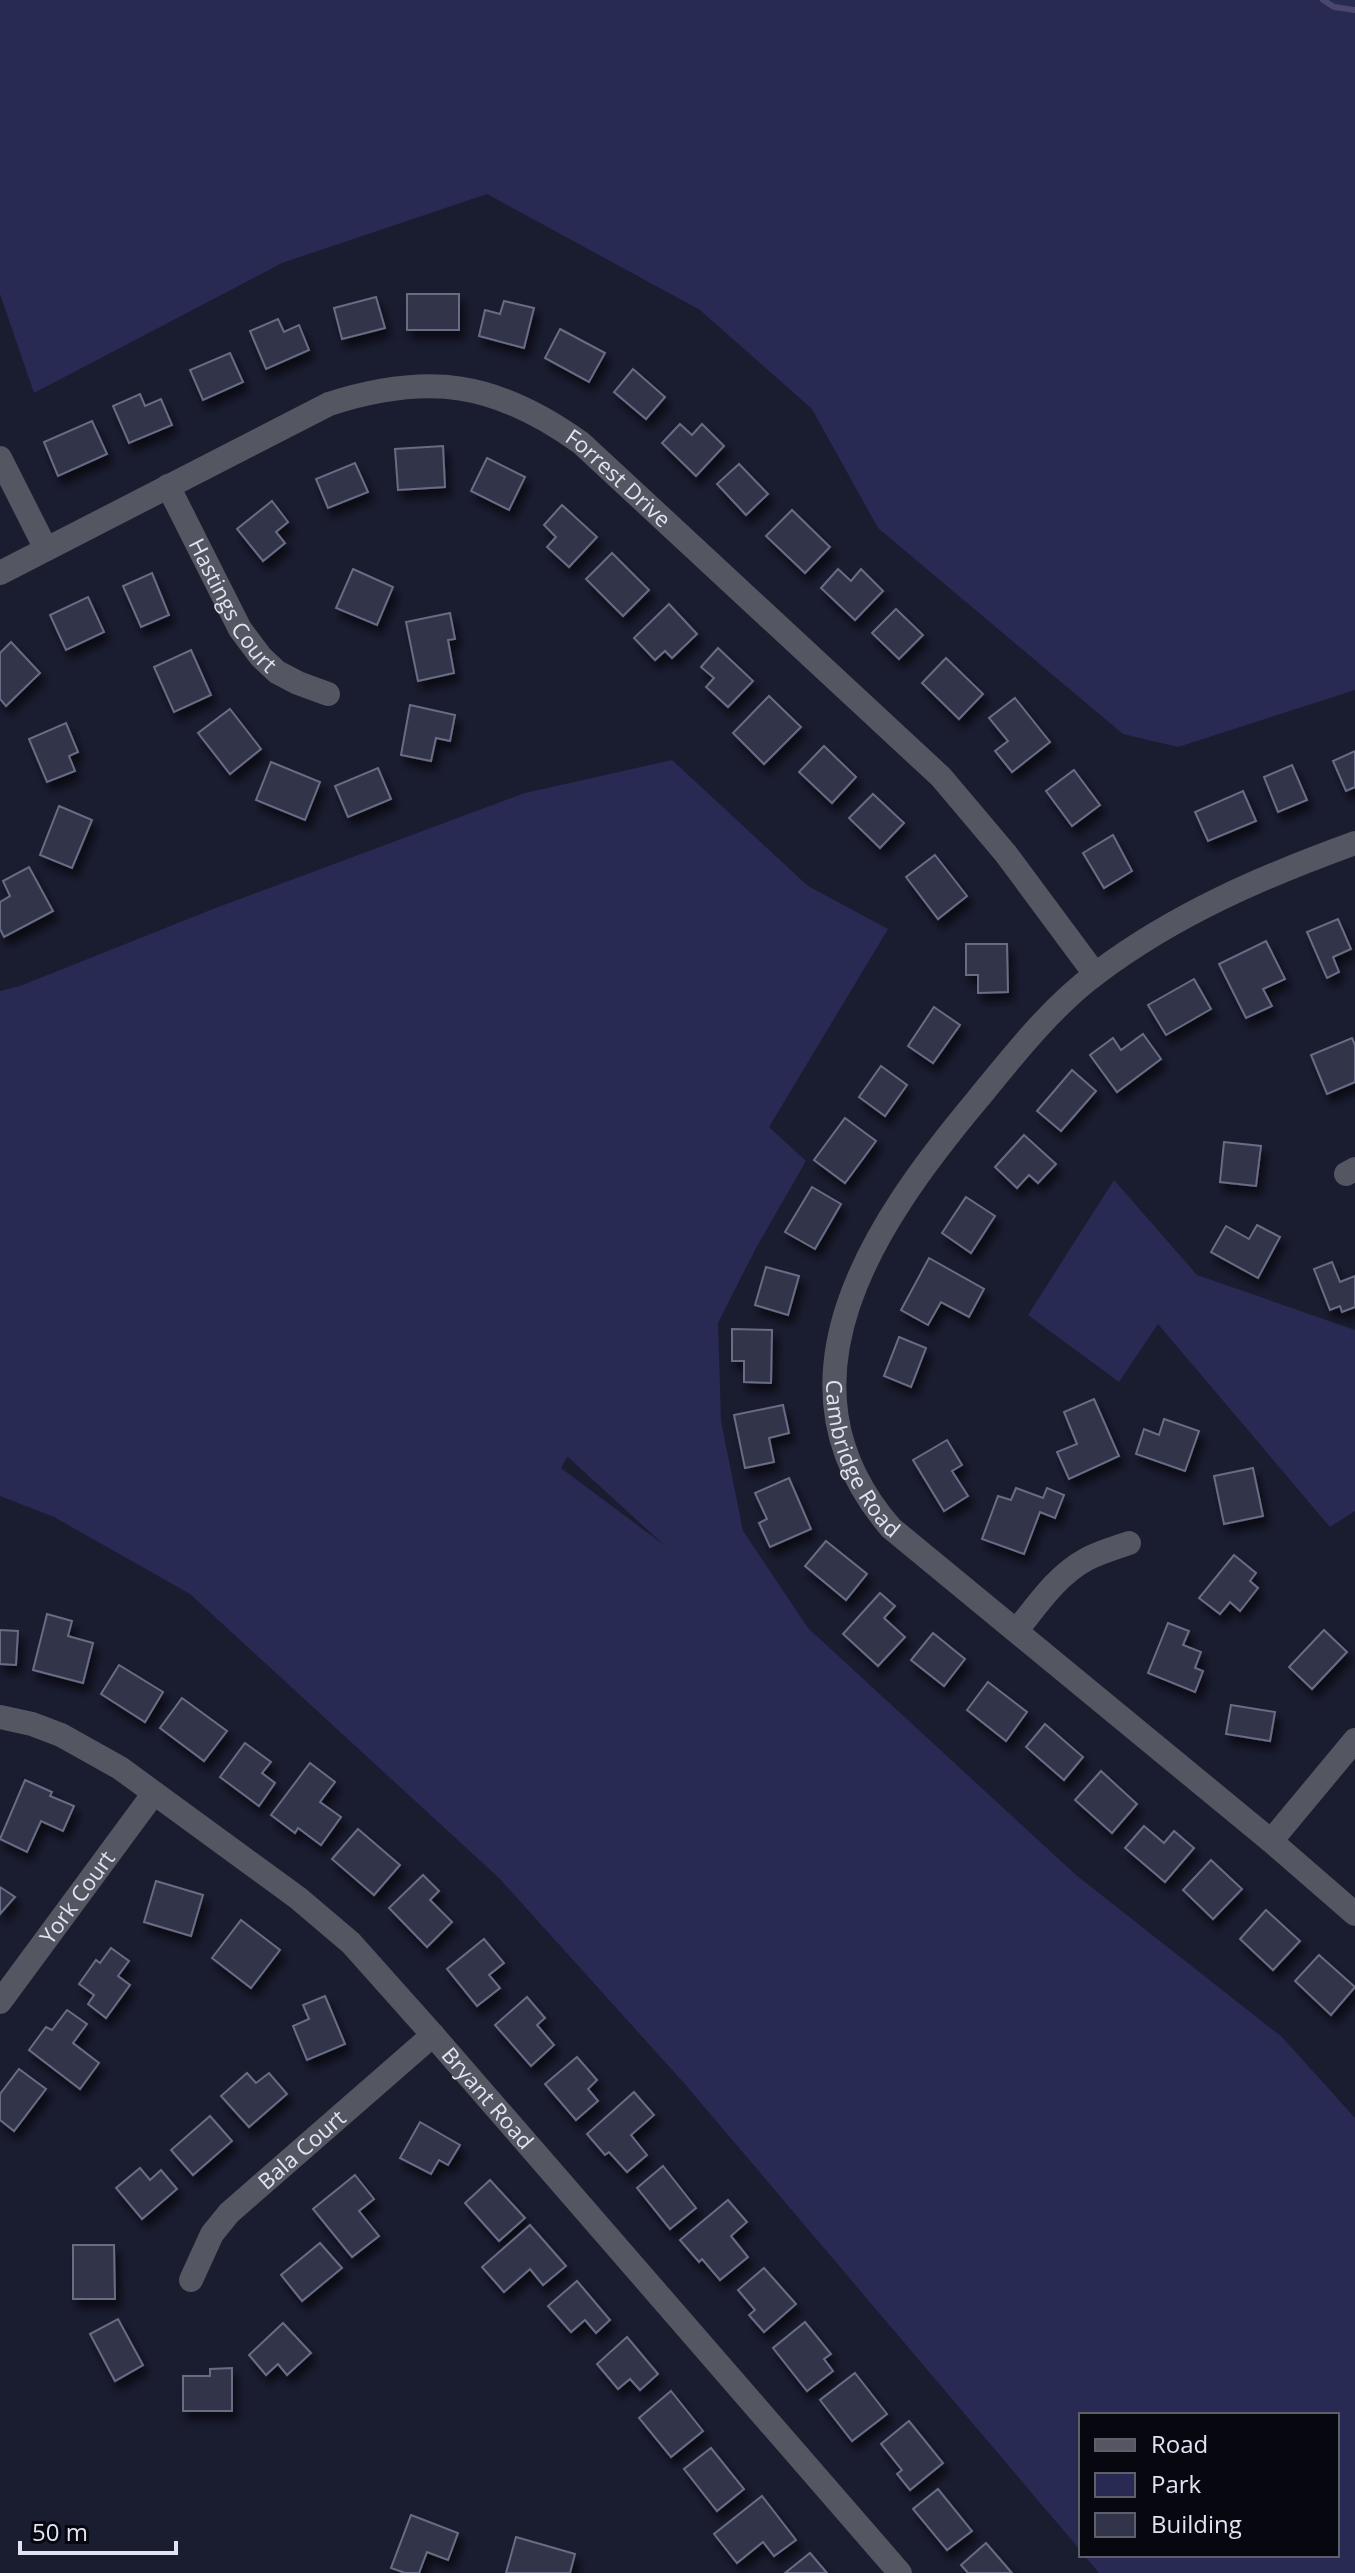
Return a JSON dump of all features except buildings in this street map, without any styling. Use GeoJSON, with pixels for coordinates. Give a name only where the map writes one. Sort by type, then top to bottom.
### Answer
{"type":"FeatureCollection","features":[{"type":"Feature","properties":{"kind":"street","name":"Forrest Drive"},"geometry":{"type":"LineString","coordinates":[[0,573],[329,404],[374,391],[411,386],[458,388],[508,401],[531,410],[581,443],[941,777],[988,830],[1095,974]]}},
{"type":"Feature","properties":{"kind":"street"},"geometry":{"type":"LineString","coordinates":[[0,458],[46,549]]}},
{"type":"Feature","properties":{"kind":"street","name":"Hastings Court"},"geometry":{"type":"LineString","coordinates":[[168,486],[240,629],[261,657],[277,672],[328,694]]}},
{"type":"Feature","properties":{"kind":"street","name":"Cambridge Road"},"geometry":{"type":"LineString","coordinates":[[1355,843],[1280,871],[1210,903],[1095,974],[1022,1046],[911,1184],[861,1273],[840,1329],[835,1356],[834,1397],[841,1439],[858,1484],[873,1508],[891,1528],[1355,1914]]}},
{"type":"Feature","properties":{"kind":"street"},"geometry":{"type":"LineString","coordinates":[[1017,1630],[1052,1586],[1070,1570],[1090,1557],[1129,1543]]}},
{"type":"Feature","properties":{"kind":"street","name":"Bryant Road"},"geometry":{"type":"LineString","coordinates":[[0,1717],[61,1735],[120,1768],[323,1918],[368,1962],[433,2035],[900,2573]]}},
{"type":"Feature","properties":{"kind":"street"},"geometry":{"type":"LineString","coordinates":[[1271,1841],[1355,1740]]}},
{"type":"Feature","properties":{"kind":"street","name":"York Court"},"geometry":{"type":"LineString","coordinates":[[0,2002],[154,1793]]}},
{"type":"Feature","properties":{"kind":"street","name":"Bala Court"},"geometry":{"type":"LineString","coordinates":[[191,2280],[212,2234],[229,2213],[433,2035]]}},
{"type":"Feature","properties":{"kind":"green space"},"geometry":{"type":"Polygon","coordinates":[[[0,0],[1355,0],[1355,690],[1178,747],[1123,734],[878,528],[812,409],[700,310],[487,194],[282,263],[34,393],[0,294],[0,0]]]}},
{"type":"Feature","properties":{"kind":"green space"},"geometry":{"type":"Polygon","coordinates":[[[672,760],[808,886],[888,929],[769,1127],[806,1161],[756,1248],[718,1323],[721,1421],[743,1531],[808,1628],[1076,1875],[1282,2037],[1355,2118],[1355,2573],[1099,2573],[1086,2557],[1339,2557],[1339,2413],[1079,2413],[1079,2549],[684,2083],[499,1878],[190,1594],[54,1517],[0,1496],[0,991],[20,986],[213,909],[525,793],[672,760]],[[567,1457],[561,1468],[664,1545],[568,1457],[567,1457]]]}},
{"type":"Feature","properties":{"kind":"green space"},"geometry":{"type":"Polygon","coordinates":[[[1114,1180],[1197,1275],[1355,1330],[1355,1511],[1330,1527],[1158,1324],[1119,1382],[1028,1315],[1114,1180]]]}},
{"type":"Feature","properties":{"kind":"waterway"},"geometry":{"type":"LineString","coordinates":[[1323,0],[1334,7],[1355,10]]}}]}
